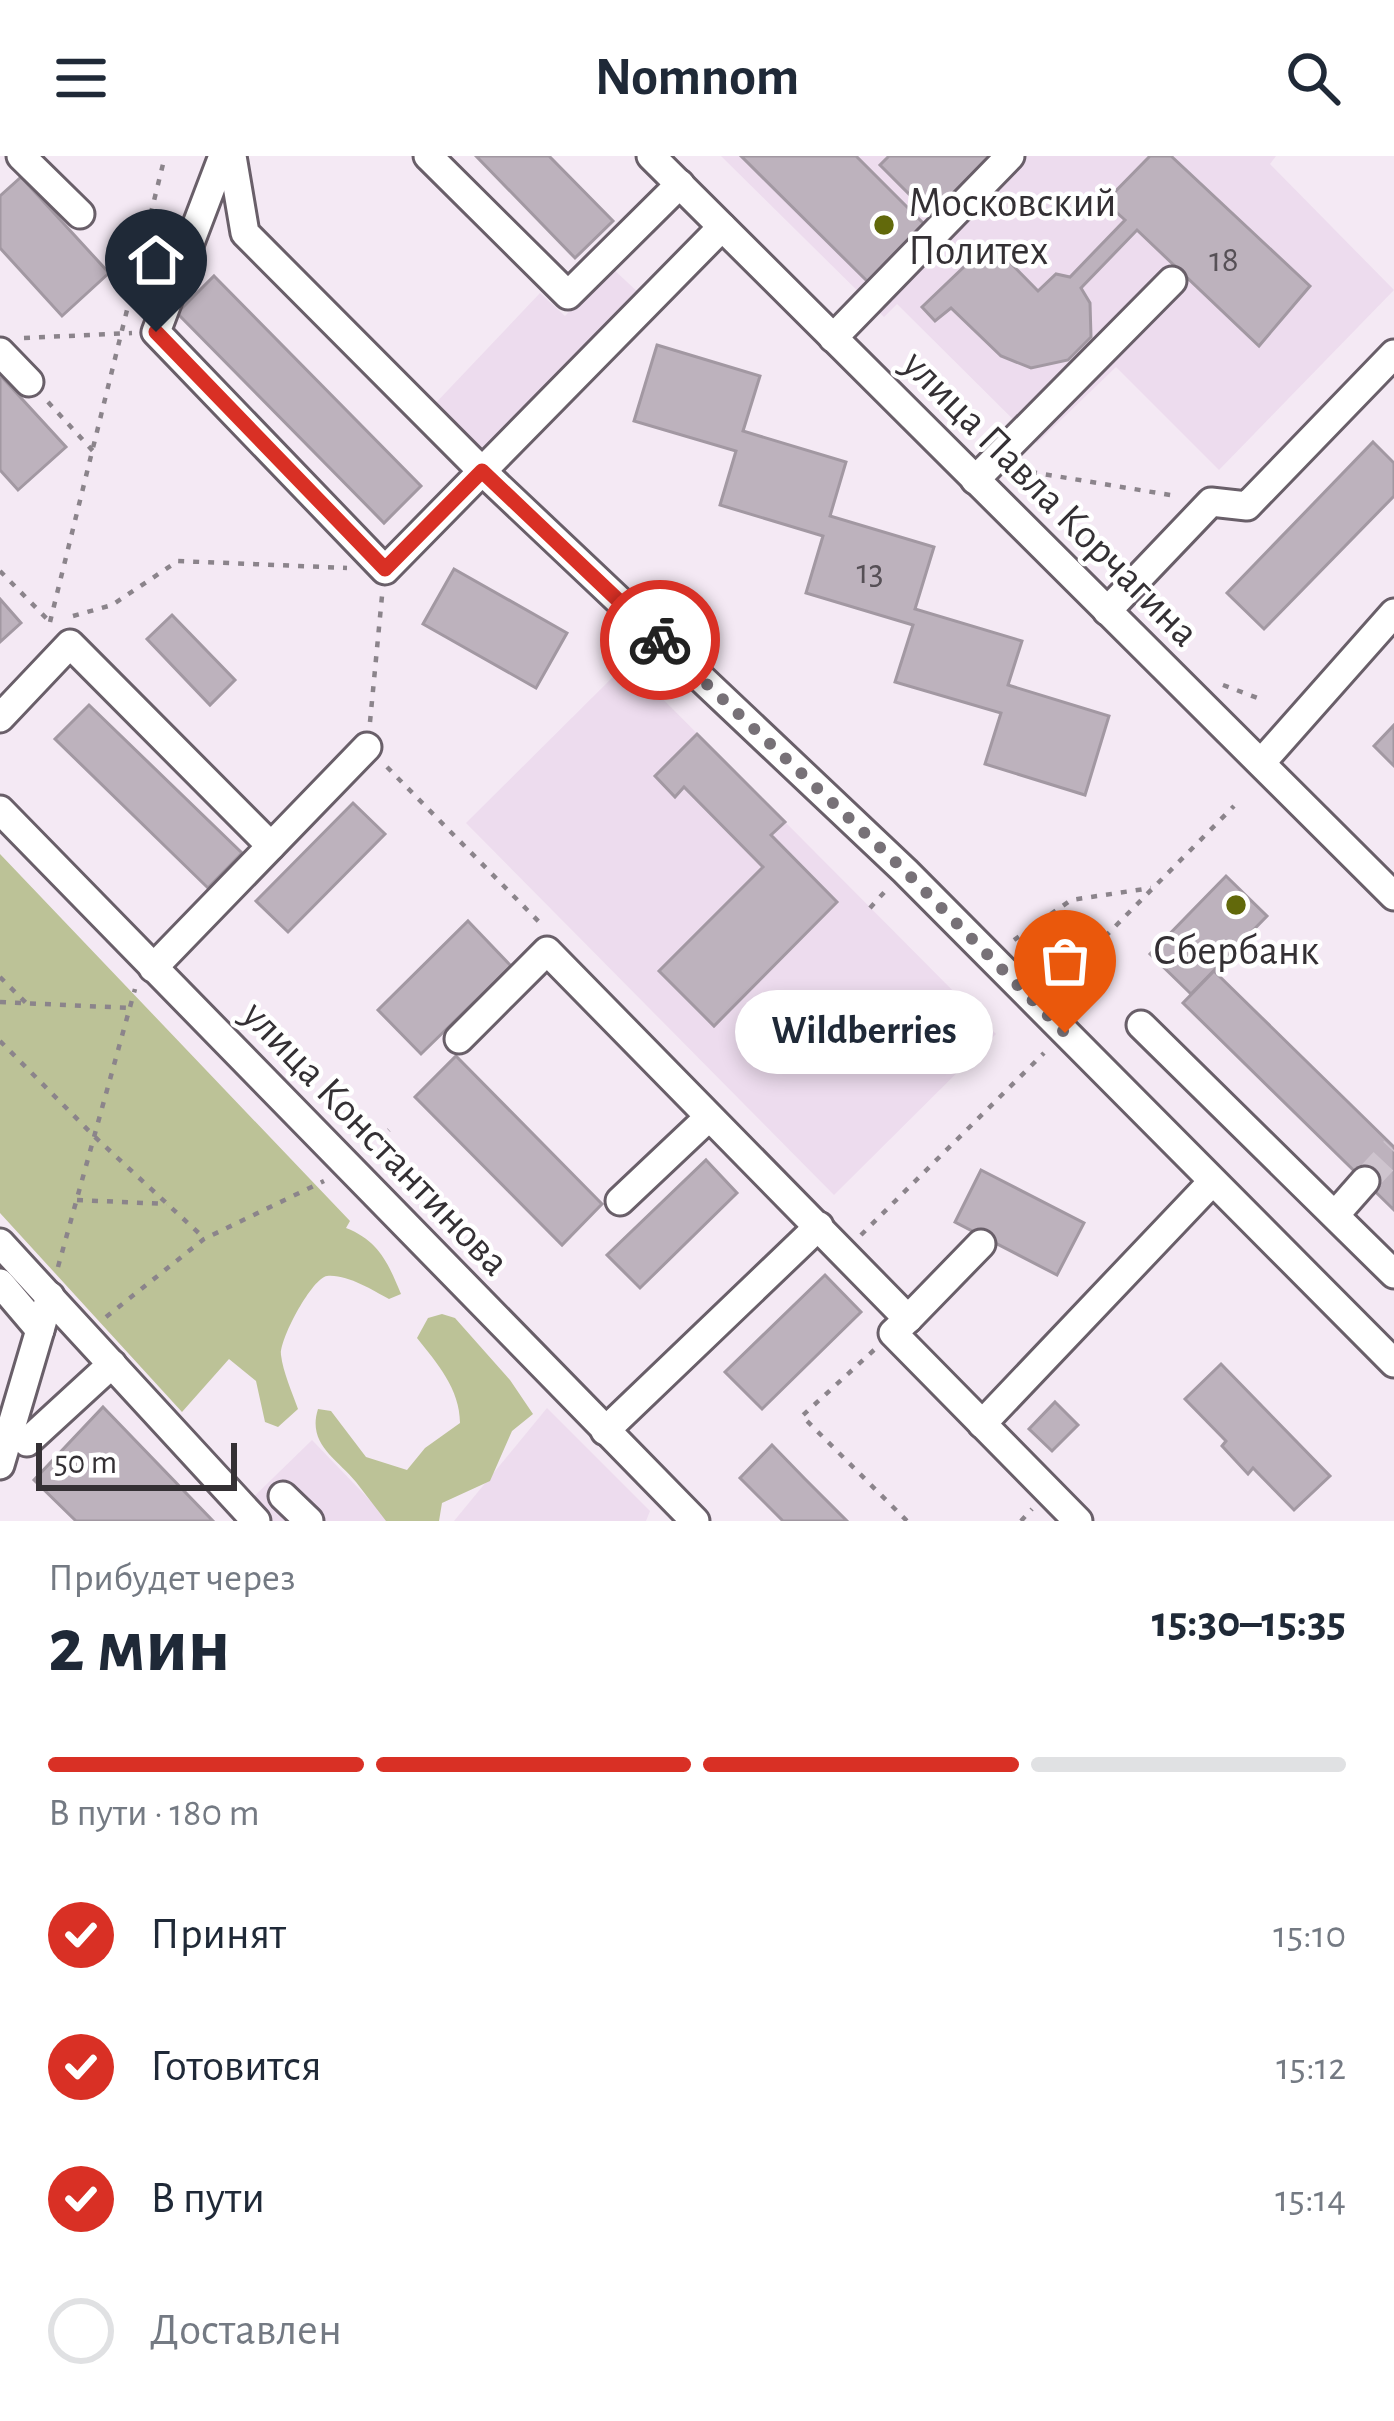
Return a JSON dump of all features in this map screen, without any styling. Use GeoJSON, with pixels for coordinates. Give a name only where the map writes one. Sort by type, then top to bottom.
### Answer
{"type":"FeatureCollection","features":[{"type":"Feature","properties":{"kind":"street"},"geometry":{"type":"LineString","coordinates":[[21,156],[80,214]]}},
{"type":"Feature","properties":{"kind":"street"},"geometry":{"type":"LineString","coordinates":[[227,156],[156,332],[385,569],[722,227]]}},
{"type":"Feature","properties":{"kind":"street"},"geometry":{"type":"LineString","coordinates":[[227,156],[245,233],[482,471],[905,871],[1394,1363]]}},
{"type":"Feature","properties":{"kind":"street"},"geometry":{"type":"LineString","coordinates":[[428,156],[568,295],[680,184]]}},
{"type":"Feature","properties":{"kind":"street","name":"улица Павла Корчагина"},"geometry":{"type":"LineString","coordinates":[[651,156],[1261,763],[1388,879]]}},
{"type":"Feature","properties":{"kind":"street"},"geometry":{"type":"LineString","coordinates":[[833,338],[1010,156]]}},
{"type":"Feature","properties":{"kind":"street"},"geometry":{"type":"LineString","coordinates":[[975,480],[1172,281]]}},
{"type":"Feature","properties":{"kind":"street"},"geometry":{"type":"LineString","coordinates":[[10,345],[29,382]]}},
{"type":"Feature","properties":{"kind":"street"},"geometry":{"type":"LineString","coordinates":[[1107,611],[1211,502],[1247,506],[1394,354]]}},
{"type":"Feature","properties":{"kind":"street"},"geometry":{"type":"LineString","coordinates":[[1261,763],[1394,613]]}},
{"type":"Feature","properties":{"kind":"street"},"geometry":{"type":"LineString","coordinates":[[0,718],[70,631],[272,846]]}},
{"type":"Feature","properties":{"kind":"street"},"geometry":{"type":"LineString","coordinates":[[154,968],[367,747]]}},
{"type":"Feature","properties":{"kind":"street","name":"улица Константинова"},"geometry":{"type":"LineString","coordinates":[[0,811],[695,1521]]}},
{"type":"Feature","properties":{"kind":"street"},"geometry":{"type":"LineString","coordinates":[[459,1040],[547,951],[844,1252],[982,1424],[1078,1521]]}},
{"type":"Feature","properties":{"kind":"street"},"geometry":{"type":"LineString","coordinates":[[1141,1025],[1394,1274]]}},
{"type":"Feature","properties":{"kind":"street"},"geometry":{"type":"LineString","coordinates":[[620,1201],[709,1117]]}},
{"type":"Feature","properties":{"kind":"street"},"geometry":{"type":"LineString","coordinates":[[982,1424],[1212,1181]]}},
{"type":"Feature","properties":{"kind":"street"},"geometry":{"type":"LineString","coordinates":[[1335,1215],[1365,1181]]}},
{"type":"Feature","properties":{"kind":"street"},"geometry":{"type":"LineString","coordinates":[[605,1431],[819,1226]]}},
{"type":"Feature","properties":{"kind":"street"},"geometry":{"type":"LineString","coordinates":[[0,1243],[9,1279],[40,1330]]}},
{"type":"Feature","properties":{"kind":"street"},"geometry":{"type":"LineString","coordinates":[[901,1326],[981,1244]]}},
{"type":"Feature","properties":{"kind":"street"},"geometry":{"type":"LineString","coordinates":[[9,1279],[50,1296],[256,1521]]}},
{"type":"Feature","properties":{"kind":"street"},"geometry":{"type":"LineString","coordinates":[[0,1465],[11,1386],[40,1330],[50,1296]]}},
{"type":"Feature","properties":{"kind":"street"},"geometry":{"type":"LineString","coordinates":[[27,1442],[112,1364]]}},
{"type":"Feature","properties":{"kind":"street"},"geometry":{"type":"LineString","coordinates":[[283,1496],[309,1521]]}},
{"type":"Feature","properties":{"kind":"path"},"geometry":{"type":"LineString","coordinates":[[50,622],[165,156]]}},
{"type":"Feature","properties":{"kind":"path"},"geometry":{"type":"LineString","coordinates":[[10,345],[156,332]]}},
{"type":"Feature","properties":{"kind":"path"},"geometry":{"type":"LineString","coordinates":[[29,382],[93,451]]}},
{"type":"Feature","properties":{"kind":"path"},"geometry":{"type":"LineString","coordinates":[[1031,472],[1211,502]]}},
{"type":"Feature","properties":{"kind":"path"},"geometry":{"type":"LineString","coordinates":[[0,571],[50,622],[70,631],[178,561],[385,569],[367,747],[549,932],[547,951]]}},
{"type":"Feature","properties":{"kind":"path"},"geometry":{"type":"LineString","coordinates":[[1163,630],[1150,618],[1164,603]]}},
{"type":"Feature","properties":{"kind":"path"},"geometry":{"type":"LineString","coordinates":[[1216,683],[1263,700]]}},
{"type":"Feature","properties":{"kind":"path"},"geometry":{"type":"LineString","coordinates":[[1084,958],[1234,806]]}},
{"type":"Feature","properties":{"kind":"path"},"geometry":{"type":"LineString","coordinates":[[989,957],[1071,900],[1151,889]]}},
{"type":"Feature","properties":{"kind":"path"},"geometry":{"type":"LineString","coordinates":[[50,1296],[136,988],[154,968]]}},
{"type":"Feature","properties":{"kind":"path"},"geometry":{"type":"LineString","coordinates":[[0,977],[26,1003]]}},
{"type":"Feature","properties":{"kind":"path"},"geometry":{"type":"LineString","coordinates":[[0,1002],[130,1008]]}},
{"type":"Feature","properties":{"kind":"path"},"geometry":{"type":"LineString","coordinates":[[844,1252],[1065,1033]]}},
{"type":"Feature","properties":{"kind":"path"},"geometry":{"type":"LineString","coordinates":[[0,1041],[204,1239]]}},
{"type":"Feature","properties":{"kind":"path"},"geometry":{"type":"LineString","coordinates":[[85,1334],[204,1239],[350,1169],[389,1130]]}},
{"type":"Feature","properties":{"kind":"path"},"geometry":{"type":"LineString","coordinates":[[77,1201],[167,1204]]}},
{"type":"Feature","properties":{"kind":"path"},"geometry":{"type":"LineString","coordinates":[[901,1326],[802,1416],[908,1521]]}},
{"type":"Feature","properties":{"kind":"shaded area"},"geometry":{"type":"Polygon","coordinates":[[[721,156],[1276,156],[1270,164],[1394,290],[1219,470],[1116,367],[1037,443],[897,304],[884,317],[721,156]]]}},
{"type":"Feature","properties":{"kind":"shaded area"},"geometry":{"type":"Polygon","coordinates":[[[611,267],[641,295],[485,461],[430,409],[540,293],[565,316],[611,267]]]}},
{"type":"Feature","properties":{"kind":"shaded area"},"geometry":{"type":"Polygon","coordinates":[[[627,663],[996,1034],[834,1195],[466,823],[627,663]]]}},
{"type":"Feature","properties":{"kind":"shaded area"},"geometry":{"type":"Polygon","coordinates":[[[547,1408],[650,1511],[646,1521],[454,1521],[547,1408]]]}},
{"type":"Feature","properties":{"kind":"shaded area"},"geometry":{"type":"Polygon","coordinates":[[[312,1440],[390,1521],[245,1521],[237,1513],[312,1440]]]}},
{"type":"Feature","properties":{"kind":"green space"},"geometry":{"type":"Polygon","coordinates":[[[0,854],[350,1221],[346,1228],[374,1246],[392,1272],[401,1294],[389,1299],[343,1277],[327,1276],[313,1287],[282,1347],[298,1409],[278,1427],[265,1422],[256,1381],[229,1359],[182,1412],[0,1213],[0,854]]]}},
{"type":"Feature","properties":{"kind":"green space"},"geometry":{"type":"Polygon","coordinates":[[[442,1314],[455,1318],[533,1414],[512,1431],[490,1481],[442,1503],[439,1521],[386,1521],[320,1441],[318,1409],[331,1411],[366,1457],[407,1470],[425,1448],[460,1423],[452,1388],[417,1338],[428,1318],[442,1314]]]}},
{"type":"Feature","properties":{"kind":"building"},"geometry":{"type":"Polygon","coordinates":[[[476,156],[549,156],[613,221],[575,258],[476,156]]]}},
{"type":"Feature","properties":{"kind":"building"},"geometry":{"type":"Polygon","coordinates":[[[741,156],[856,156],[927,227],[870,284],[741,156]]]}},
{"type":"Feature","properties":{"kind":"building"},"geometry":{"type":"Polygon","coordinates":[[[889,156],[998,156],[935,220],[880,165],[889,156]]]}},
{"type":"Feature","properties":{"kind":"building"},"geometry":{"type":"Polygon","coordinates":[[[1150,156],[1171,156],[1310,286],[1259,346],[1137,230],[1081,288],[1090,303],[1091,337],[1068,360],[1031,368],[1001,356],[951,308],[935,321],[922,307],[990,242],[1038,291],[1056,274],[1070,277],[1125,220],[1105,202],[1150,156]]]}},
{"type":"Feature","properties":{"kind":"building"},"geometry":{"type":"Polygon","coordinates":[[[21,177],[109,273],[62,316],[0,248],[0,196],[21,177]]]}},
{"type":"Feature","properties":{"kind":"building"},"geometry":{"type":"Polygon","coordinates":[[[214,276],[421,486],[384,523],[177,313],[214,276]]]}},
{"type":"Feature","properties":{"kind":"building"},"geometry":{"type":"Polygon","coordinates":[[[657,345],[760,376],[743,431],[846,462],[830,516],[934,547],[915,609],[1022,641],[1008,685],[1109,716],[1085,795],[985,764],[1001,713],[895,682],[913,625],[806,593],[823,536],[720,505],[736,451],[634,421],[657,345]]]}},
{"type":"Feature","properties":{"kind":"building"},"geometry":{"type":"Polygon","coordinates":[[[0,375],[66,447],[18,490],[0,470],[0,375]]]}},
{"type":"Feature","properties":{"kind":"building"},"geometry":{"type":"Polygon","coordinates":[[[1373,442],[1394,463],[1394,496],[1264,629],[1227,593],[1373,442]]]}},
{"type":"Feature","properties":{"kind":"building"},"geometry":{"type":"Polygon","coordinates":[[[454,569],[567,633],[536,688],[423,624],[454,569]]]}},
{"type":"Feature","properties":{"kind":"building"},"geometry":{"type":"Polygon","coordinates":[[[0,599],[21,623],[0,642],[0,599]]]}},
{"type":"Feature","properties":{"kind":"building"},"geometry":{"type":"Polygon","coordinates":[[[172,615],[235,680],[210,705],[147,639],[172,615]]]}},
{"type":"Feature","properties":{"kind":"building"},"geometry":{"type":"Polygon","coordinates":[[[89,705],[242,853],[208,888],[55,739],[89,705]]]}},
{"type":"Feature","properties":{"kind":"building"},"geometry":{"type":"Polygon","coordinates":[[[1394,725],[1394,766],[1374,746],[1394,725]]]}},
{"type":"Feature","properties":{"kind":"building"},"geometry":{"type":"Polygon","coordinates":[[[697,734],[785,822],[771,835],[837,902],[714,1026],[659,971],[763,867],[684,787],[675,797],[655,776],[697,734]]]}},
{"type":"Feature","properties":{"kind":"building"},"geometry":{"type":"Polygon","coordinates":[[[353,803],[385,834],[288,932],[256,901],[353,803]]]}},
{"type":"Feature","properties":{"kind":"building"},"geometry":{"type":"Polygon","coordinates":[[[1226,876],[1267,916],[1191,994],[1150,954],[1226,876]]]}},
{"type":"Feature","properties":{"kind":"building"},"geometry":{"type":"Polygon","coordinates":[[[468,921],[511,966],[421,1054],[378,1010],[468,921]]]}},
{"type":"Feature","properties":{"kind":"building"},"geometry":{"type":"Polygon","coordinates":[[[1214,971],[1394,1147],[1394,1210],[1183,1003],[1214,971]]]}},
{"type":"Feature","properties":{"kind":"building"},"geometry":{"type":"Polygon","coordinates":[[[456,1056],[602,1204],[562,1245],[415,1097],[456,1056]]]}},
{"type":"Feature","properties":{"kind":"building"},"geometry":{"type":"Polygon","coordinates":[[[706,1160],[737,1193],[640,1288],[607,1255],[706,1160]]]}},
{"type":"Feature","properties":{"kind":"building"},"geometry":{"type":"Polygon","coordinates":[[[981,1170],[1084,1223],[1057,1275],[955,1222],[981,1170]]]}},
{"type":"Feature","properties":{"kind":"building"},"geometry":{"type":"Polygon","coordinates":[[[825,1275],[861,1312],[762,1409],[725,1372],[825,1275]]]}},
{"type":"Feature","properties":{"kind":"building"},"geometry":{"type":"Polygon","coordinates":[[[1221,1364],[1330,1476],[1294,1510],[1253,1468],[1248,1474],[1222,1446],[1226,1441],[1185,1399],[1221,1364]]]}},
{"type":"Feature","properties":{"kind":"building"},"geometry":{"type":"Polygon","coordinates":[[[1055,1402],[1078,1425],[1052,1451],[1029,1429],[1055,1402]]]}},
{"type":"Feature","properties":{"kind":"building"},"geometry":{"type":"Polygon","coordinates":[[[103,1407],[213,1521],[76,1521],[34,1480],[103,1407]]]}},
{"type":"Feature","properties":{"kind":"building"},"geometry":{"type":"Polygon","coordinates":[[[772,1445],[847,1521],[783,1521],[740,1478],[772,1445]]]}},
{"type":"Feature","properties":{"kind":"tunnel"},"geometry":{"type":"LineString","coordinates":[[1365,1181],[1394,1150]]}},
{"type":"Feature","properties":{"kind":"way so far"},"geometry":{"type":"LineString","coordinates":[[660,640],[905,871],[1065,1033]]}},
{"type":"Feature","properties":{"kind":"place","name":"Московский Политех"},"geometry":{"type":"Point","coordinates":[884,225]}},
{"type":"Feature","properties":{"kind":"place","name":"Сбербанк"},"geometry":{"type":"Point","coordinates":[1236,905]}},
{"type":"Feature","properties":{"kind":"place","name":"Wildberries"},"geometry":{"type":"Point","coordinates":[1065,1033]}},
{"type":"Feature","properties":{"kind":"route"},"geometry":{"type":"LineString","coordinates":[[156,332],[385,569],[482,471],[660,640]]}}]}
